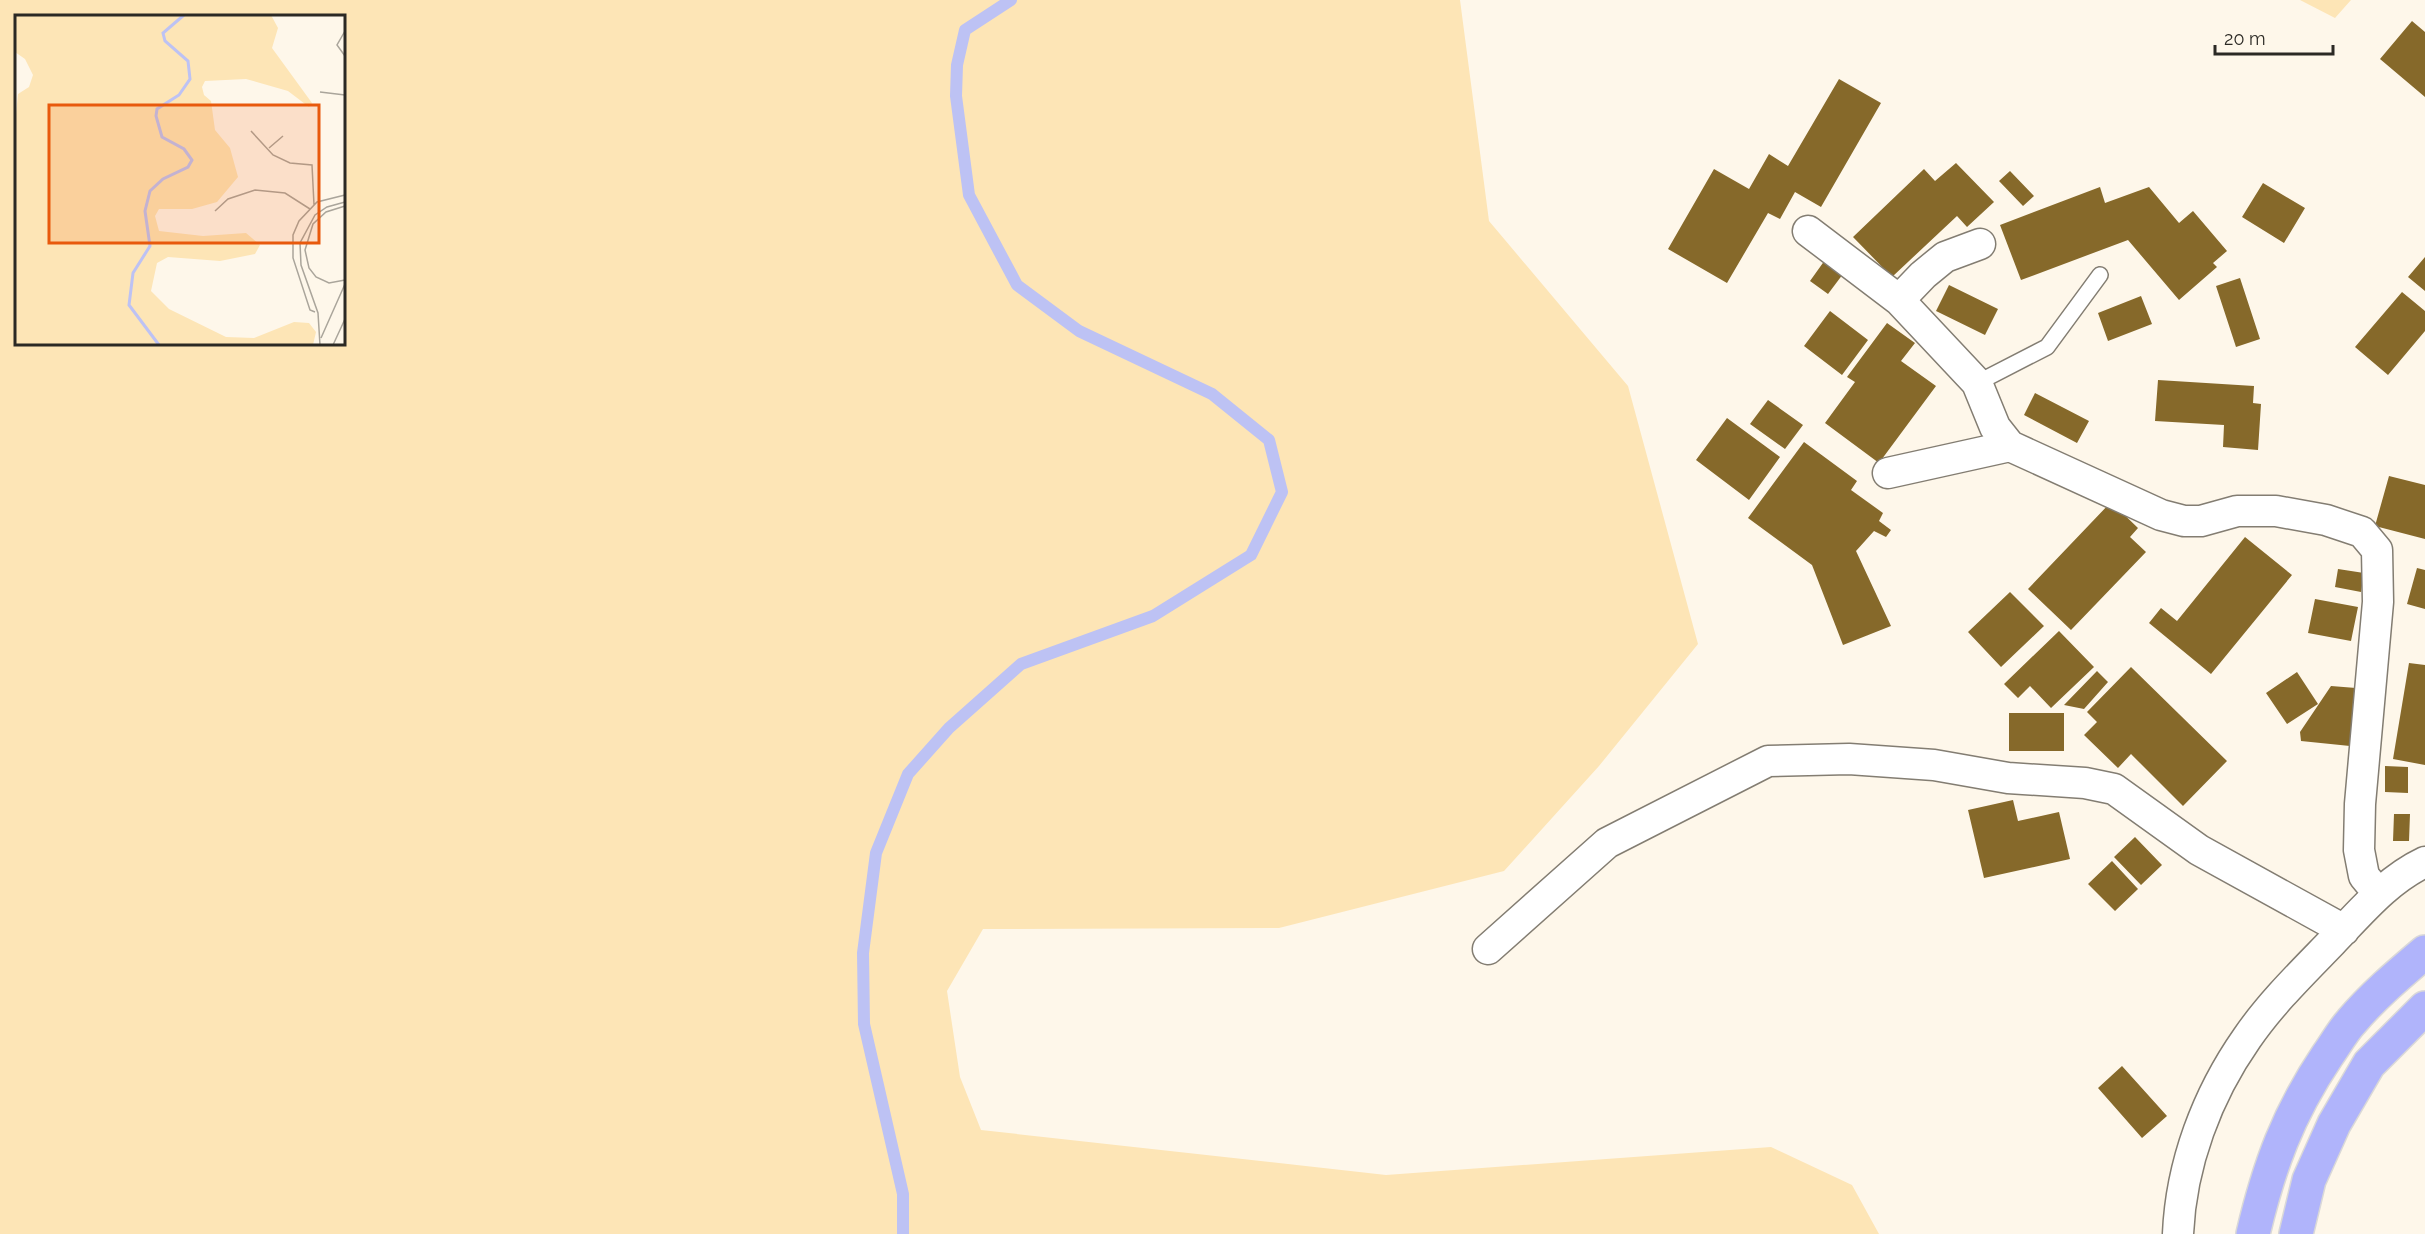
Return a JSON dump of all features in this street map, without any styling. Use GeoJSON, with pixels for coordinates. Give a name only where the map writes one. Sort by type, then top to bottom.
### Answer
{"type":"FeatureCollection","features":[{"type":"Feature","properties":{"kind":"highway"},"geometry":{"type":"LineString","coordinates":[[2253,1234],[2265,1187],[2284,1131],[2309,1083],[2350,1023],[2425,952]]}},
{"type":"Feature","properties":{"kind":"highway"},"geometry":{"type":"LineString","coordinates":[[2296,1234],[2309,1180],[2334,1124],[2369,1064],[2425,1008]]}},
{"type":"Feature","properties":{"kind":"street"},"geometry":{"type":"LineString","coordinates":[[1808,231],[1899,300],[1977,383],[1995,427],[2010,446],[2162,515],[2184,521],[2201,521],[2237,511],[2276,511],[2326,520],[2362,532],[2377,550],[2378,602],[2361,781],[2359,850],[2364,876],[2378,893]]}},
{"type":"Feature","properties":{"kind":"street"},"geometry":{"type":"LineString","coordinates":[[1899,300],[1923,275],[1945,257],[1980,244]]}},
{"type":"Feature","properties":{"kind":"street"},"geometry":{"type":"LineString","coordinates":[[1888,473],[2010,446]]}},
{"type":"Feature","properties":{"kind":"street"},"geometry":{"type":"LineString","coordinates":[[1488,949],[1607,843],[1768,760],[1849,759],[1934,765],[2008,778],[2085,783],[2114,789],[2199,850],[2344,930]]}},
{"type":"Feature","properties":{"kind":"street"},"geometry":{"type":"LineString","coordinates":[[2178,1234],[2188,1161],[2215,1090],[2247,1037],[2290,986],[2378,893],[2408,870],[2425,862]]}},
{"type":"Feature","properties":{"kind":"lane"},"geometry":{"type":"LineString","coordinates":[[1977,383],[2047,347],[2100,275]]}},
{"type":"Feature","properties":{"kind":"shaded area"},"geometry":{"type":"Polygon","coordinates":[[[0,0],[1460,0],[1489,221],[1628,386],[1698,644],[1599,766],[1504,871],[1279,928],[983,929],[947,991],[960,1077],[981,1130],[1386,1175],[1771,1147],[1852,1185],[1879,1234],[0,1234],[0,0]]]}},
{"type":"Feature","properties":{"kind":"shaded area"},"geometry":{"type":"Polygon","coordinates":[[[2300,0],[2351,0],[2335,18],[2300,0]]]}},
{"type":"Feature","properties":{"kind":"building"},"geometry":{"type":"Polygon","coordinates":[[[2412,21],[2425,32],[2425,97],[2380,59],[2412,21]]]}},
{"type":"Feature","properties":{"kind":"building"},"geometry":{"type":"Polygon","coordinates":[[[1839,79],[1881,103],[1821,207],[1795,192],[1780,219],[1768,213],[1727,283],[1668,249],[1714,169],[1749,189],[1769,154],[1788,166],[1839,79]]]}},
{"type":"Feature","properties":{"kind":"building"},"geometry":{"type":"Polygon","coordinates":[[[1956,163],[1994,202],[1967,227],[1957,216],[1892,277],[1853,237],[1924,169],[1935,181],[1956,163]]]}},
{"type":"Feature","properties":{"kind":"building"},"geometry":{"type":"Polygon","coordinates":[[[2010,171],[2034,196],[2023,206],[1999,181],[2010,171]]]}},
{"type":"Feature","properties":{"kind":"building"},"geometry":{"type":"Polygon","coordinates":[[[2263,183],[2305,208],[2284,243],[2242,217],[2263,183]]]}},
{"type":"Feature","properties":{"kind":"building"},"geometry":{"type":"Polygon","coordinates":[[[2100,187],[2105,203],[2149,187],[2179,223],[2193,211],[2227,251],[2213,263],[2217,267],[2179,300],[2128,240],[2021,280],[2000,225],[2100,187]]]}},
{"type":"Feature","properties":{"kind":"building"},"geometry":{"type":"Polygon","coordinates":[[[2425,257],[2425,291],[2408,277],[2425,257]]]}},
{"type":"Feature","properties":{"kind":"building"},"geometry":{"type":"Polygon","coordinates":[[[1825,260],[1843,274],[1828,294],[1810,281],[1825,260]]]}},
{"type":"Feature","properties":{"kind":"building"},"geometry":{"type":"Polygon","coordinates":[[[2240,278],[2260,339],[2236,347],[2216,286],[2240,278]]]}},
{"type":"Feature","properties":{"kind":"building"},"geometry":{"type":"Polygon","coordinates":[[[1949,285],[1998,309],[1985,335],[1936,311],[1949,285]]]}},
{"type":"Feature","properties":{"kind":"building"},"geometry":{"type":"Polygon","coordinates":[[[2402,292],[2425,311],[2425,331],[2388,375],[2355,347],[2402,292]]]}},
{"type":"Feature","properties":{"kind":"building"},"geometry":{"type":"Polygon","coordinates":[[[2141,296],[2152,324],[2108,341],[2098,313],[2141,296]]]}},
{"type":"Feature","properties":{"kind":"building"},"geometry":{"type":"Polygon","coordinates":[[[1830,311],[1868,340],[1842,375],[1804,346],[1830,311]]]}},
{"type":"Feature","properties":{"kind":"building"},"geometry":{"type":"Polygon","coordinates":[[[1887,323],[1915,343],[1901,361],[1936,386],[1879,463],[1825,423],[1855,382],[1847,377],[1887,323]]]}},
{"type":"Feature","properties":{"kind":"building"},"geometry":{"type":"Polygon","coordinates":[[[2158,380],[2254,386],[2253,403],[2261,404],[2258,450],[2223,447],[2224,425],[2155,421],[2158,380]]]}},
{"type":"Feature","properties":{"kind":"building"},"geometry":{"type":"Polygon","coordinates":[[[2035,393],[2089,421],[2077,443],[2024,415],[2035,393]]]}},
{"type":"Feature","properties":{"kind":"building"},"geometry":{"type":"Polygon","coordinates":[[[1768,400],[1803,425],[1785,449],[1750,424],[1768,400]]]}},
{"type":"Feature","properties":{"kind":"building"},"geometry":{"type":"Polygon","coordinates":[[[1727,418],[1780,457],[1749,500],[1696,460],[1727,418]]]}},
{"type":"Feature","properties":{"kind":"building"},"geometry":{"type":"Polygon","coordinates":[[[1804,442],[1857,481],[1851,490],[1883,513],[1879,521],[1891,530],[1886,537],[1874,531],[1856,551],[1891,626],[1843,645],[1812,565],[1748,518],[1804,442]]]}},
{"type":"Feature","properties":{"kind":"building"},"geometry":{"type":"Polygon","coordinates":[[[2389,476],[2425,485],[2425,539],[2375,526],[2389,476]]]}},
{"type":"Feature","properties":{"kind":"building"},"geometry":{"type":"Polygon","coordinates":[[[2111,502],[2138,528],[2130,537],[2146,552],[2071,630],[2028,589],[2111,502]]]}},
{"type":"Feature","properties":{"kind":"building"},"geometry":{"type":"Polygon","coordinates":[[[2245,537],[2292,575],[2211,674],[2149,623],[2161,608],[2177,621],[2245,537]]]}},
{"type":"Feature","properties":{"kind":"building"},"geometry":{"type":"Polygon","coordinates":[[[2417,568],[2425,570],[2425,609],[2407,604],[2417,568]]]}},
{"type":"Feature","properties":{"kind":"building"},"geometry":{"type":"Polygon","coordinates":[[[2338,569],[2364,573],[2361,592],[2335,587],[2338,569]]]}},
{"type":"Feature","properties":{"kind":"building"},"geometry":{"type":"Polygon","coordinates":[[[2010,592],[2044,626],[2001,667],[1968,632],[2010,592]]]}},
{"type":"Feature","properties":{"kind":"building"},"geometry":{"type":"Polygon","coordinates":[[[2315,599],[2358,607],[2351,641],[2308,633],[2315,599]]]}},
{"type":"Feature","properties":{"kind":"building"},"geometry":{"type":"Polygon","coordinates":[[[2059,631],[2094,667],[2051,708],[2030,686],[2018,698],[2004,684],[2059,631]]]}},
{"type":"Feature","properties":{"kind":"building"},"geometry":{"type":"Polygon","coordinates":[[[2409,663],[2425,665],[2425,765],[2393,759],[2409,663]]]}},
{"type":"Feature","properties":{"kind":"building"},"geometry":{"type":"Polygon","coordinates":[[[2131,667],[2227,761],[2183,806],[2131,754],[2118,768],[2084,735],[2097,722],[2087,712],[2131,667]]]}},
{"type":"Feature","properties":{"kind":"building"},"geometry":{"type":"Polygon","coordinates":[[[2097,671],[2108,682],[2084,709],[2064,705],[2097,671]]]}},
{"type":"Feature","properties":{"kind":"building"},"geometry":{"type":"Polygon","coordinates":[[[2297,672],[2318,704],[2287,724],[2266,693],[2297,672]]]}},
{"type":"Feature","properties":{"kind":"building"},"geometry":{"type":"Polygon","coordinates":[[[2331,686],[2356,688],[2350,746],[2301,741],[2300,732],[2331,686]]]}},
{"type":"Feature","properties":{"kind":"building"},"geometry":{"type":"Polygon","coordinates":[[[2009,713],[2064,713],[2064,751],[2009,751],[2009,713]]]}},
{"type":"Feature","properties":{"kind":"building"},"geometry":{"type":"Polygon","coordinates":[[[2385,766],[2408,767],[2408,793],[2385,792],[2385,766]]]}},
{"type":"Feature","properties":{"kind":"building"},"geometry":{"type":"Polygon","coordinates":[[[2013,800],[2018,821],[2059,812],[2070,859],[1984,878],[1968,810],[2013,800]]]}},
{"type":"Feature","properties":{"kind":"building"},"geometry":{"type":"Polygon","coordinates":[[[2394,814],[2410,814],[2409,841],[2393,841],[2394,814]]]}},
{"type":"Feature","properties":{"kind":"building"},"geometry":{"type":"Polygon","coordinates":[[[2135,837],[2162,865],[2141,885],[2114,857],[2135,837]]]}},
{"type":"Feature","properties":{"kind":"building"},"geometry":{"type":"Polygon","coordinates":[[[2112,861],[2138,889],[2115,911],[2088,884],[2112,861]]]}},
{"type":"Feature","properties":{"kind":"building"},"geometry":{"type":"Polygon","coordinates":[[[2122,1066],[2167,1116],[2142,1138],[2098,1088],[2122,1066]]]}},
{"type":"Feature","properties":{"kind":"waterway"},"geometry":{"type":"LineString","coordinates":[[903,1234],[903,1194],[864,1024],[863,953],[876,853],[908,774],[949,728],[1021,664],[1153,616],[1251,555],[1282,492],[1269,440],[1212,394],[1079,331],[1017,285],[969,195],[956,96],[957,65],[965,30],[1011,0]]}}]}
